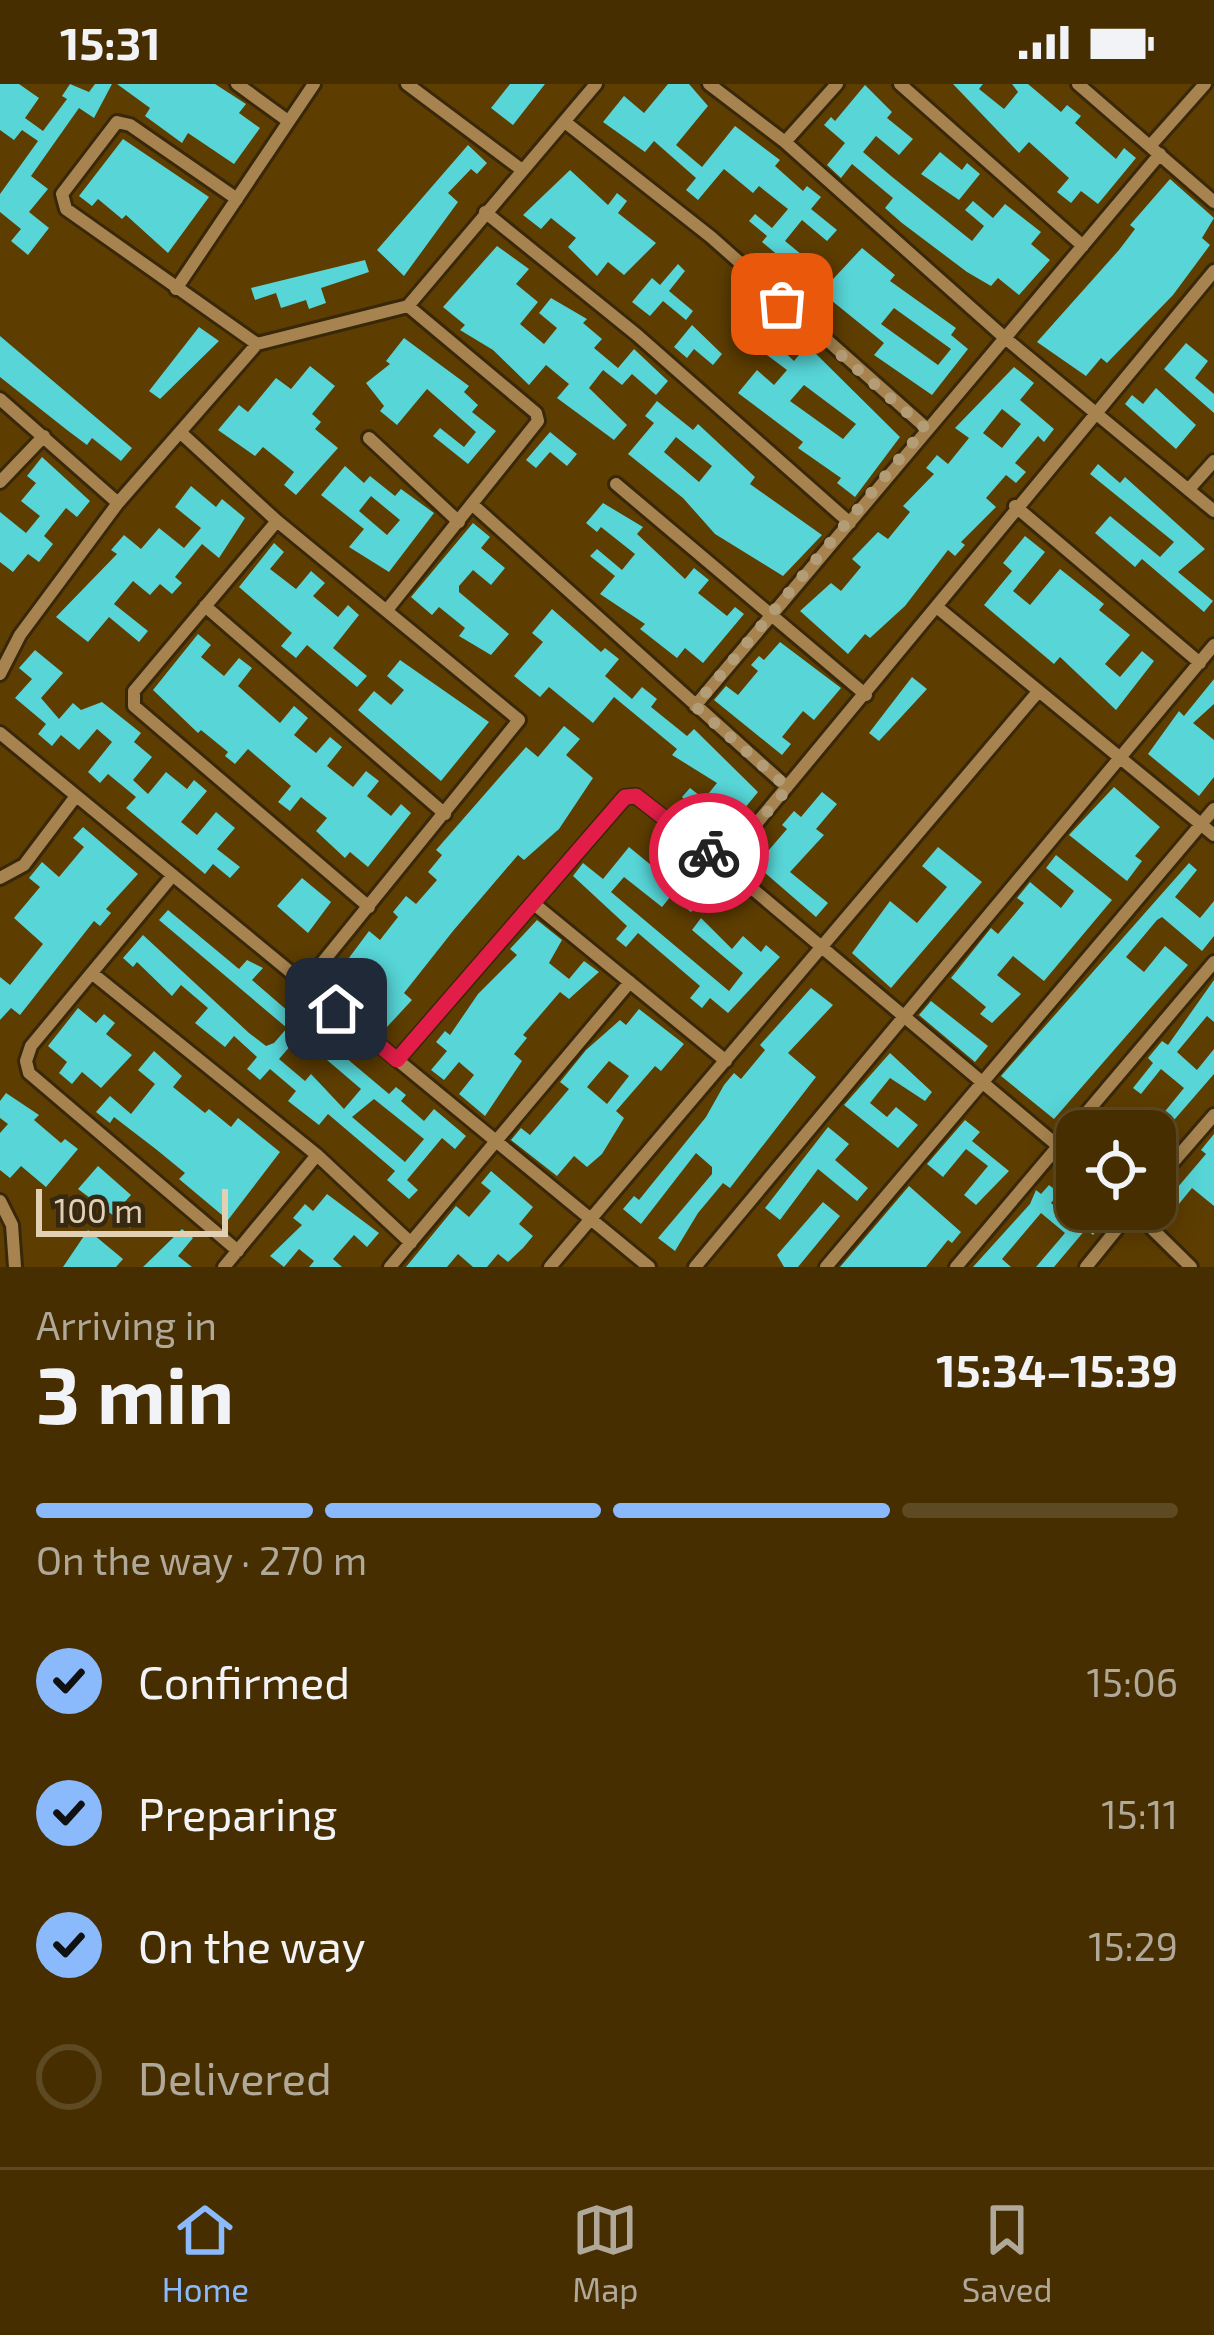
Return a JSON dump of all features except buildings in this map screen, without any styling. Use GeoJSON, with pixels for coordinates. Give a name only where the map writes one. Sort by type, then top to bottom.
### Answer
{"type":"FeatureCollection","features":[{"type":"Feature","properties":{"kind":"street"},"geometry":{"type":"LineString","coordinates":[[237,84],[288,121]]}},
{"type":"Feature","properties":{"kind":"street"},"geometry":{"type":"LineString","coordinates":[[176,289],[314,84]]}},
{"type":"Feature","properties":{"kind":"street"},"geometry":{"type":"LineString","coordinates":[[407,84],[522,170]]}},
{"type":"Feature","properties":{"kind":"street"},"geometry":{"type":"LineString","coordinates":[[427,98],[437,84]]}},
{"type":"Feature","properties":{"kind":"street"},"geometry":{"type":"LineString","coordinates":[[0,674],[16,643],[118,503],[257,344],[408,306],[596,84]]}},
{"type":"Feature","properties":{"kind":"street"},"geometry":{"type":"LineString","coordinates":[[709,84],[785,142],[1005,338],[1214,511]]}},
{"type":"Feature","properties":{"kind":"street"},"geometry":{"type":"LineString","coordinates":[[785,142],[837,84]]}},
{"type":"Feature","properties":{"kind":"street"},"geometry":{"type":"LineString","coordinates":[[900,84],[1083,246]]}},
{"type":"Feature","properties":{"kind":"street"},"geometry":{"type":"LineString","coordinates":[[1078,84],[1214,202]]}},
{"type":"Feature","properties":{"kind":"street"},"geometry":{"type":"LineString","coordinates":[[695,706],[1083,246],[1205,84]]}},
{"type":"Feature","properties":{"kind":"street"},"geometry":{"type":"LineString","coordinates":[[237,199],[130,124],[117,122],[62,194],[66,209],[257,344]]}},
{"type":"Feature","properties":{"kind":"street"},"geometry":{"type":"LineString","coordinates":[[565,122],[711,237],[925,428]]}},
{"type":"Feature","properties":{"kind":"street"},"geometry":{"type":"LineString","coordinates":[[485,212],[637,335],[850,523]]}},
{"type":"Feature","properties":{"kind":"street"},"geometry":{"type":"LineString","coordinates":[[722,864],[1214,271]]}},
{"type":"Feature","properties":{"kind":"street"},"geometry":{"type":"LineString","coordinates":[[387,610],[535,428],[536,413],[408,306]]}},
{"type":"Feature","properties":{"kind":"street"},"geometry":{"type":"LineString","coordinates":[[0,399],[118,503]]}},
{"type":"Feature","properties":{"kind":"street"},"geometry":{"type":"LineString","coordinates":[[181,434],[278,521],[518,716],[518,725],[305,984]]}},
{"type":"Feature","properties":{"kind":"street"},"geometry":{"type":"LineString","coordinates":[[0,482],[44,436]]}},
{"type":"Feature","properties":{"kind":"street"},"geometry":{"type":"LineString","coordinates":[[369,438],[459,522]]}},
{"type":"Feature","properties":{"kind":"street"},"geometry":{"type":"LineString","coordinates":[[1190,489],[1214,461]]}},
{"type":"Feature","properties":{"kind":"street"},"geometry":{"type":"LineString","coordinates":[[616,484],[866,695]]}},
{"type":"Feature","properties":{"kind":"street"},"geometry":{"type":"LineString","coordinates":[[473,505],[788,788]]}},
{"type":"Feature","properties":{"kind":"street"},"geometry":{"type":"LineString","coordinates":[[1015,506],[1200,663]]}},
{"type":"Feature","properties":{"kind":"street"},"geometry":{"type":"LineString","coordinates":[[278,521],[134,691],[134,706],[369,907]]}},
{"type":"Feature","properties":{"kind":"street"},"geometry":{"type":"LineString","coordinates":[[205,606],[445,814]]}},
{"type":"Feature","properties":{"kind":"street"},"geometry":{"type":"LineString","coordinates":[[938,608],[1214,836]]}},
{"type":"Feature","properties":{"kind":"street"},"geometry":{"type":"LineString","coordinates":[[0,633],[16,643]]}},
{"type":"Feature","properties":{"kind":"street"},"geometry":{"type":"LineString","coordinates":[[695,1267],[1214,645]]}},
{"type":"Feature","properties":{"kind":"street"},"geometry":{"type":"LineString","coordinates":[[550,1267],[1037,693]]}},
{"type":"Feature","properties":{"kind":"street"},"geometry":{"type":"LineString","coordinates":[[0,733],[649,1267]]}},
{"type":"Feature","properties":{"kind":"street"},"geometry":{"type":"LineString","coordinates":[[397,1060],[630,795],[722,864],[1056,1145]]}},
{"type":"Feature","properties":{"kind":"street"},"geometry":{"type":"LineString","coordinates":[[0,878],[24,865],[76,796]]}},
{"type":"Feature","properties":{"kind":"street"},"geometry":{"type":"LineString","coordinates":[[826,1267],[1214,809]]}},
{"type":"Feature","properties":{"kind":"street"},"geometry":{"type":"LineString","coordinates":[[173,875],[31,1046],[26,1060],[29,1073],[238,1251]]}},
{"type":"Feature","properties":{"kind":"street"},"geometry":{"type":"LineString","coordinates":[[533,903],[726,1061]]}},
{"type":"Feature","properties":{"kind":"street"},"geometry":{"type":"LineString","coordinates":[[1088,1110],[1214,962]]}},
{"type":"Feature","properties":{"kind":"street"},"geometry":{"type":"LineString","coordinates":[[93,974],[317,1155],[411,1243]]}},
{"type":"Feature","properties":{"kind":"street"},"geometry":{"type":"LineString","coordinates":[[390,1267],[630,982]]}},
{"type":"Feature","properties":{"kind":"street"},"geometry":{"type":"LineString","coordinates":[[1176,1158],[1214,1114]]}},
{"type":"Feature","properties":{"kind":"street"},"geometry":{"type":"LineString","coordinates":[[956,1267],[1056,1147]]}},
{"type":"Feature","properties":{"kind":"street"},"geometry":{"type":"LineString","coordinates":[[224,1267],[317,1155]]}},
{"type":"Feature","properties":{"kind":"street"},"geometry":{"type":"LineString","coordinates":[[0,1201],[12,1226],[15,1267]]}},
{"type":"Feature","properties":{"kind":"street"},"geometry":{"type":"LineString","coordinates":[[1086,1267],[1115,1230]]}},
{"type":"Feature","properties":{"kind":"street"},"geometry":{"type":"LineString","coordinates":[[1153,1230],[1190,1267]]}},
{"type":"Feature","properties":{"kind":"way so far"},"geometry":{"type":"LineString","coordinates":[[709,853],[722,864],[788,788],[695,706],[925,428],[782,304]]}},
{"type":"Feature","properties":{"kind":"route"},"geometry":{"type":"LineString","coordinates":[[336,1009],[397,1060],[625,797],[636,796],[709,853]]}}]}
